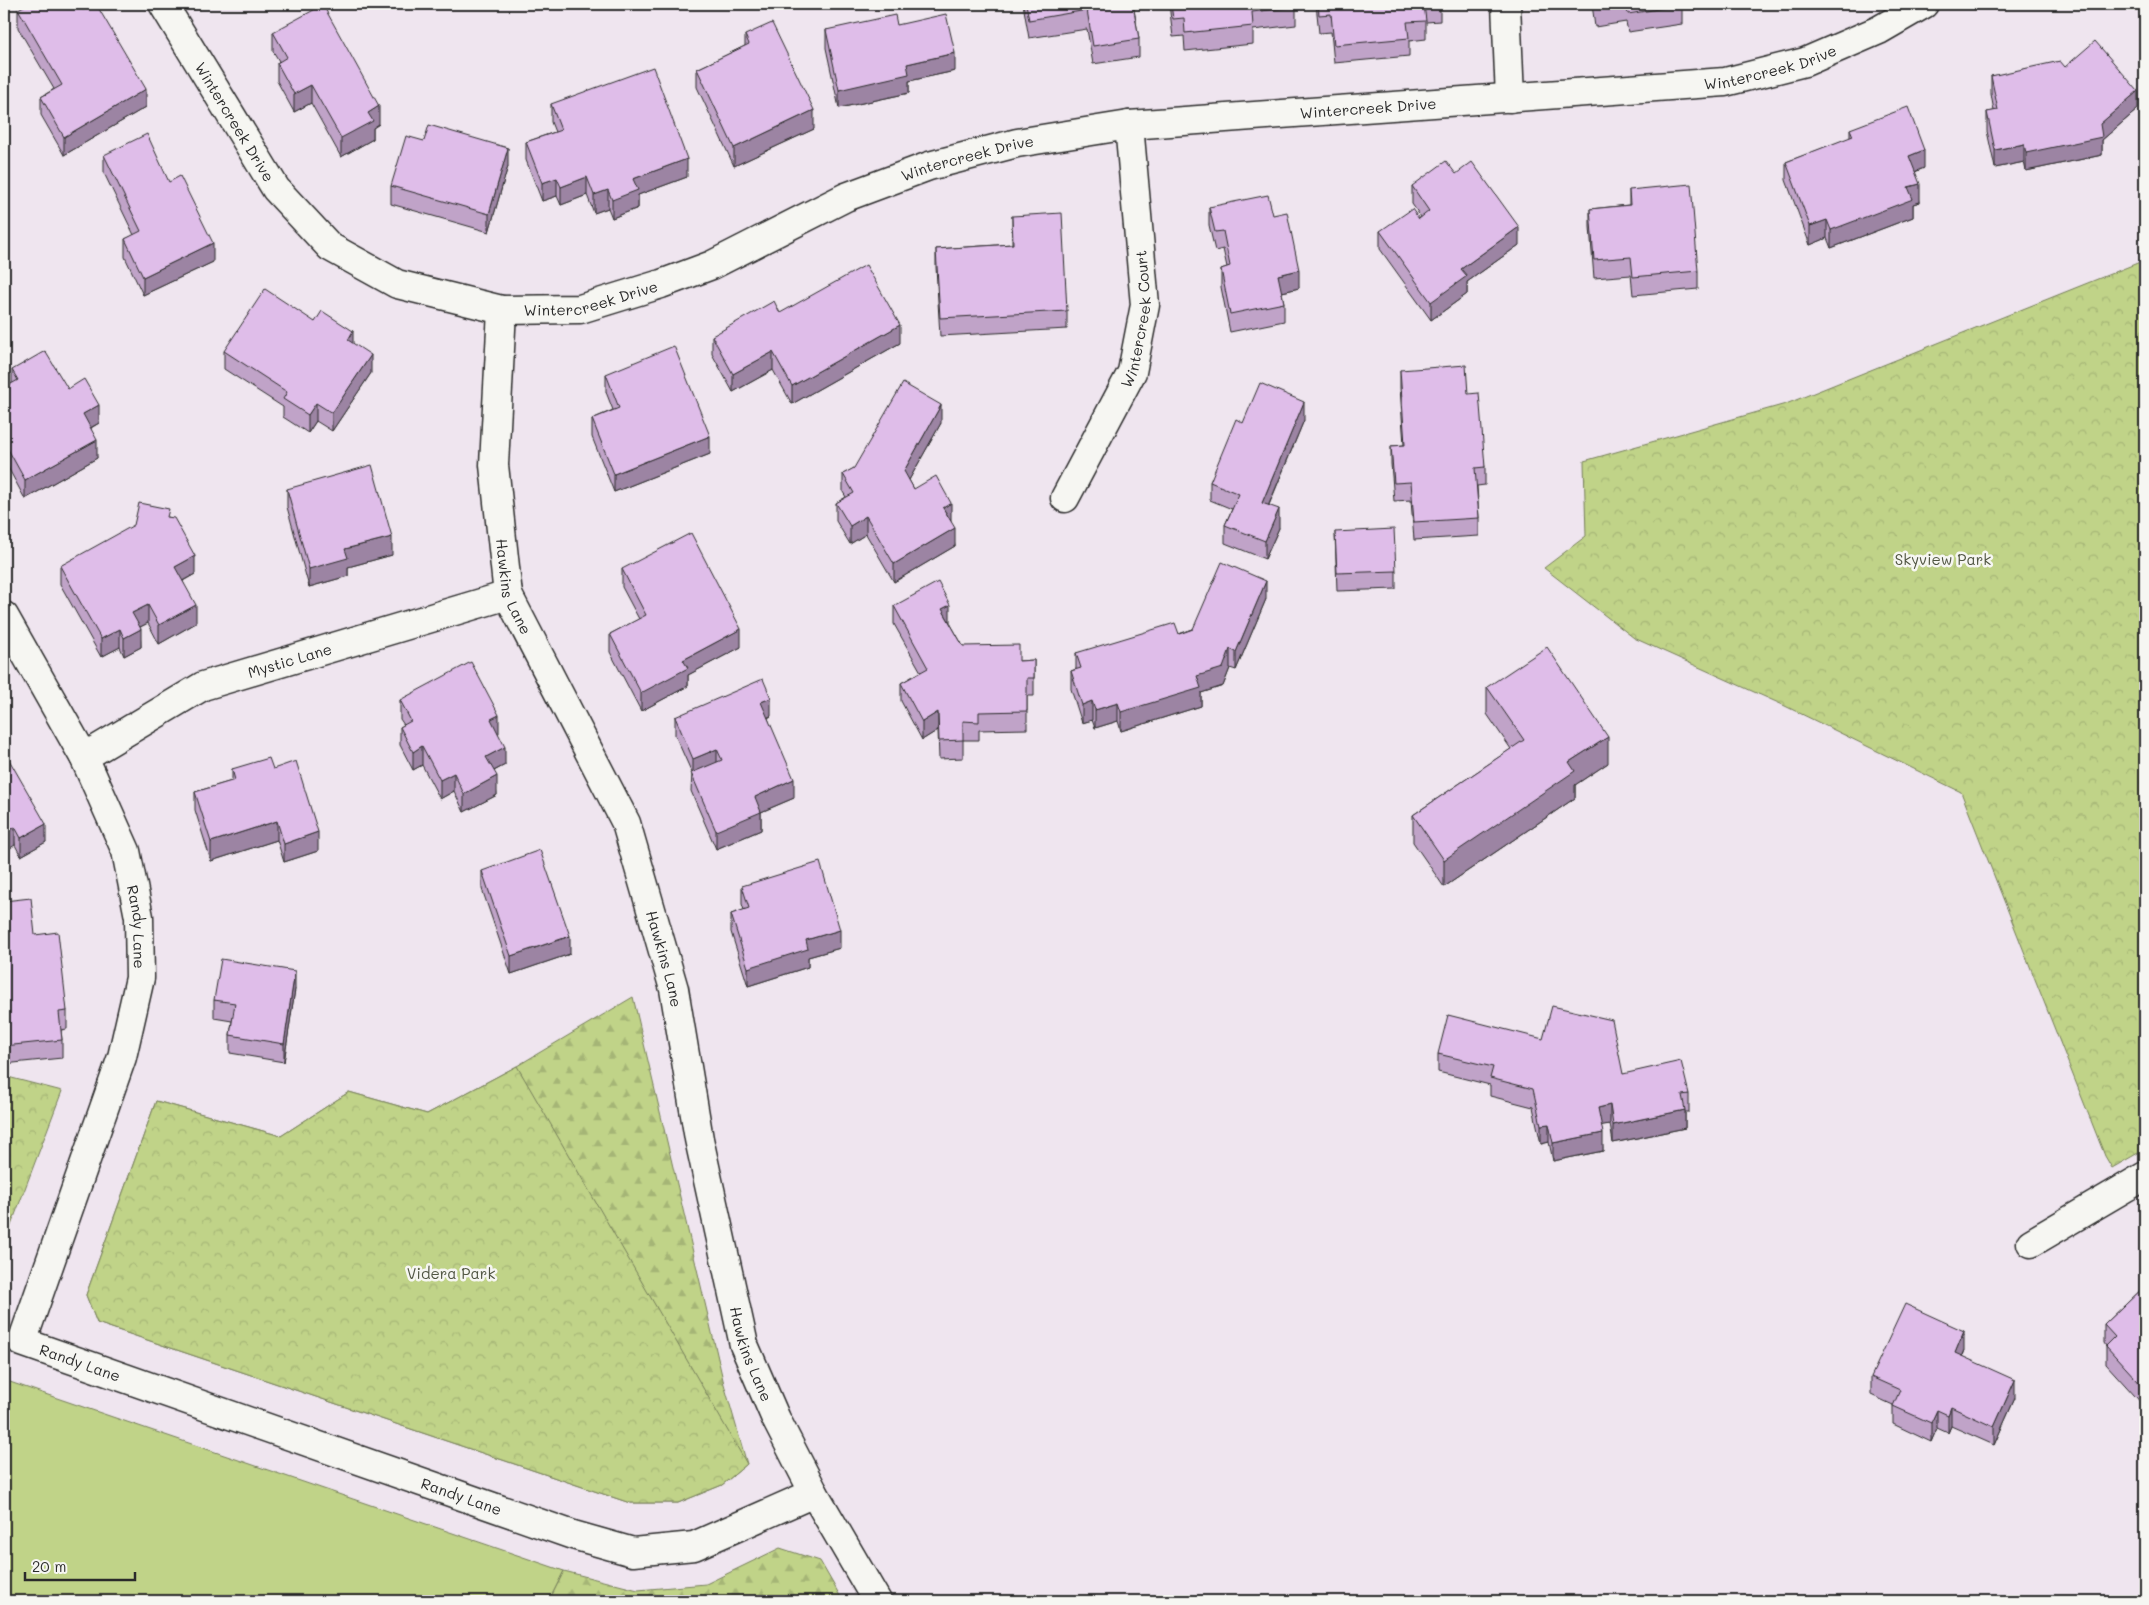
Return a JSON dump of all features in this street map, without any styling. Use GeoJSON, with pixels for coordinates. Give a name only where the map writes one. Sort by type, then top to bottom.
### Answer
{"type":"FeatureCollection","features":[{"type":"Feature","properties":{"kind":"street","name":"Wintercreek Drive"},"geometry":{"type":"LineString","coordinates":[[163,4],[276,189],[330,247],[396,284],[502,310],[580,310],[712,265],[846,197],[929,166],[1017,143],[1129,125],[1724,82],[1805,62],[1879,30],[1924,4]]}},
{"type":"Feature","properties":{"kind":"street"},"geometry":{"type":"LineString","coordinates":[[1506,4],[1510,98]]}},
{"type":"Feature","properties":{"kind":"street","name":"Wintercreek Court"},"geometry":{"type":"LineString","coordinates":[[1065,498],[1132,372],[1144,305],[1129,125]]}},
{"type":"Feature","properties":{"kind":"street","name":"Hawkins Lane"},"geometry":{"type":"LineString","coordinates":[[502,310],[494,465],[508,595],[626,823],[674,989],[699,1140],[744,1345],[776,1419],[814,1494],[877,1601]]}},
{"type":"Feature","properties":{"kind":"street","name":"Mystic Lane"},"geometry":{"type":"LineString","coordinates":[[84,757],[203,686],[508,595]]}},
{"type":"Feature","properties":{"kind":"street","name":"Randy Lane"},"geometry":{"type":"LineString","coordinates":[[4,616],[84,757],[126,851],[139,916],[140,978],[122,1057],[22,1342],[573,1535],[633,1552],[694,1546],[814,1494]]}},
{"type":"Feature","properties":{"kind":"street"},"geometry":{"type":"LineString","coordinates":[[2031,1243],[2145,1176]]}},
{"type":"Feature","properties":{"kind":"green space","name":"Skyview Park"},"geometry":{"type":"Polygon","coordinates":[[[2145,260],[2145,1149],[2112,1168],[2105,1156],[1961,792],[1783,705],[1634,638],[1544,568],[1586,536],[1584,461],[1786,404],[2145,260]]]}},
{"type":"Feature","properties":{"kind":"green space","name":"Videra Park"},"geometry":{"type":"Polygon","coordinates":[[[633,997],[724,1384],[747,1464],[722,1485],[678,1503],[630,1503],[97,1323],[86,1295],[156,1101],[281,1136],[349,1092],[427,1114],[517,1066],[633,997]]]}},
{"type":"Feature","properties":{"kind":"green space","name":"Videra Park"},"geometry":{"type":"Polygon","coordinates":[[[517,1066],[747,1464],[722,1485],[678,1503],[630,1503],[97,1323],[86,1295],[156,1101],[281,1136],[349,1092],[427,1114],[517,1066]]]}},
{"type":"Feature","properties":{"kind":"green space"},"geometry":{"type":"Polygon","coordinates":[[[4,1076],[62,1091],[4,1244],[4,1076]]]}},
{"type":"Feature","properties":{"kind":"green space"},"geometry":{"type":"Polygon","coordinates":[[[4,1380],[564,1571],[549,1601],[4,1601],[4,1380]]]}},
{"type":"Feature","properties":{"kind":"green space"},"geometry":{"type":"Polygon","coordinates":[[[780,1548],[820,1561],[843,1601],[549,1601],[564,1571],[638,1590],[706,1584],[780,1548]]]}},
{"type":"Feature","properties":{"kind":"building"},"geometry":{"type":"Polygon","coordinates":[[[28,4],[79,4],[83,10],[96,4],[146,89],[64,137],[41,97],[62,85],[18,9],[28,4]]]}},
{"type":"Feature","properties":{"kind":"building"},"geometry":{"type":"Polygon","coordinates":[[[1026,4],[1133,4],[1139,39],[1093,46],[1087,10],[1029,20],[1026,4]]]}},
{"type":"Feature","properties":{"kind":"building"},"geometry":{"type":"Polygon","coordinates":[[[1171,4],[1296,4],[1296,7],[1252,12],[1253,26],[1185,33],[1184,18],[1173,19],[1171,4]]]}},
{"type":"Feature","properties":{"kind":"building"},"geometry":{"type":"Polygon","coordinates":[[[1318,4],[1424,4],[1426,21],[1407,22],[1409,38],[1334,45],[1331,14],[1319,15],[1318,4]]]}},
{"type":"Feature","properties":{"kind":"building"},"geometry":{"type":"Polygon","coordinates":[[[1595,4],[1626,4],[1595,8],[1595,4]]]}},
{"type":"Feature","properties":{"kind":"building"},"geometry":{"type":"Polygon","coordinates":[[[1626,4],[1682,4],[1682,5],[1628,14],[1626,4]]]}},
{"type":"Feature","properties":{"kind":"building"},"geometry":{"type":"Polygon","coordinates":[[[323,5],[379,106],[368,113],[373,121],[341,138],[311,85],[294,94],[277,63],[287,57],[273,32],[323,5]]]}},
{"type":"Feature","properties":{"kind":"building"},"geometry":{"type":"Polygon","coordinates":[[[946,14],[955,53],[907,64],[909,74],[839,90],[826,30],[895,15],[897,25],[946,14]]]}},
{"type":"Feature","properties":{"kind":"building"},"geometry":{"type":"Polygon","coordinates":[[[772,23],[814,110],[734,148],[697,69],[749,44],[745,35],[772,23]]]}},
{"type":"Feature","properties":{"kind":"building"},"geometry":{"type":"Polygon","coordinates":[[[2095,41],[2138,91],[2100,124],[2102,137],[2026,153],[2024,144],[1995,150],[1987,112],[1998,110],[1991,76],[2060,61],[2065,67],[2095,41]]]}},
{"type":"Feature","properties":{"kind":"building"},"geometry":{"type":"Polygon","coordinates":[[[653,67],[687,159],[633,179],[638,190],[612,200],[608,190],[594,195],[587,177],[561,187],[557,178],[542,183],[526,142],[561,130],[551,104],[653,67]]]}},
{"type":"Feature","properties":{"kind":"building"},"geometry":{"type":"Polygon","coordinates":[[[1908,107],[1924,150],[1909,156],[1920,184],[1908,187],[1913,199],[1831,230],[1827,220],[1810,226],[1786,162],[1853,136],[1850,129],[1908,107]]]}},
{"type":"Feature","properties":{"kind":"building"},"geometry":{"type":"Polygon","coordinates":[[[429,125],[508,148],[489,214],[391,186],[406,136],[424,141],[429,125]]]}},
{"type":"Feature","properties":{"kind":"building"},"geometry":{"type":"Polygon","coordinates":[[[147,134],[169,182],[180,176],[213,243],[143,277],[125,239],[141,231],[104,155],[147,134]]]}},
{"type":"Feature","properties":{"kind":"building"},"geometry":{"type":"Polygon","coordinates":[[[1446,161],[1456,174],[1472,162],[1519,227],[1461,269],[1467,276],[1431,302],[1380,231],[1412,209],[1419,219],[1429,211],[1412,186],[1446,161]]]}},
{"type":"Feature","properties":{"kind":"building"},"geometry":{"type":"Polygon","coordinates":[[[1691,184],[1698,271],[1633,277],[1631,257],[1594,260],[1590,209],[1630,205],[1629,190],[1691,184]]]}},
{"type":"Feature","properties":{"kind":"building"},"geometry":{"type":"Polygon","coordinates":[[[1268,195],[1273,215],[1287,212],[1299,270],[1278,275],[1284,303],[1230,314],[1221,269],[1230,266],[1223,231],[1215,232],[1209,207],[1268,195]]]}},
{"type":"Feature","properties":{"kind":"building"},"geometry":{"type":"Polygon","coordinates":[[[1062,213],[1067,311],[940,318],[936,249],[1013,244],[1012,216],[1062,213]]]}},
{"type":"Feature","properties":{"kind":"building"},"geometry":{"type":"Polygon","coordinates":[[[866,265],[900,325],[792,386],[773,352],[733,374],[712,336],[774,301],[780,313],[866,265]]]}},
{"type":"Feature","properties":{"kind":"building"},"geometry":{"type":"Polygon","coordinates":[[[265,289],[315,322],[322,311],[353,331],[348,340],[371,355],[332,413],[316,403],[308,415],[283,399],[287,392],[224,351],[265,289]]]}},
{"type":"Feature","properties":{"kind":"building"},"geometry":{"type":"Polygon","coordinates":[[[674,346],[710,436],[614,474],[592,419],[619,408],[606,374],[674,346]]]}},
{"type":"Feature","properties":{"kind":"building"},"geometry":{"type":"Polygon","coordinates":[[[45,351],[68,389],[84,379],[99,405],[83,414],[97,440],[25,480],[4,442],[4,388],[18,380],[12,370],[45,351]]]}},
{"type":"Feature","properties":{"kind":"building"},"geometry":{"type":"Polygon","coordinates":[[[1466,365],[1468,394],[1479,393],[1485,467],[1475,468],[1479,518],[1414,522],[1411,482],[1394,483],[1391,446],[1405,445],[1400,370],[1466,365]]]}},
{"type":"Feature","properties":{"kind":"building"},"geometry":{"type":"Polygon","coordinates":[[[903,383],[941,405],[904,471],[914,489],[936,476],[951,503],[943,508],[955,528],[894,564],[866,516],[850,526],[836,503],[854,493],[843,474],[854,468],[903,383]]]}},
{"type":"Feature","properties":{"kind":"building"},"geometry":{"type":"Polygon","coordinates":[[[1260,383],[1304,402],[1262,503],[1279,509],[1265,541],[1225,525],[1239,494],[1210,482],[1236,419],[1243,423],[1260,383]]]}},
{"type":"Feature","properties":{"kind":"building"},"geometry":{"type":"Polygon","coordinates":[[[372,465],[392,537],[345,549],[348,558],[309,569],[287,489],[372,465]]]}},
{"type":"Feature","properties":{"kind":"building"},"geometry":{"type":"Polygon","coordinates":[[[139,503],[169,509],[167,517],[174,518],[195,556],[175,567],[196,605],[159,625],[148,605],[132,613],[141,629],[124,638],[120,629],[101,639],[60,566],[134,525],[139,503]]]}},
{"type":"Feature","properties":{"kind":"building"},"geometry":{"type":"Polygon","coordinates":[[[1394,529],[1396,571],[1337,573],[1335,532],[1394,529]]]}},
{"type":"Feature","properties":{"kind":"building"},"geometry":{"type":"Polygon","coordinates":[[[691,533],[741,629],[683,660],[688,668],[641,693],[610,634],[646,615],[622,569],[691,533]]]}},
{"type":"Feature","properties":{"kind":"building"},"geometry":{"type":"Polygon","coordinates":[[[1222,562],[1266,581],[1236,652],[1230,649],[1223,668],[1197,676],[1201,688],[1121,712],[1118,703],[1095,710],[1092,701],[1082,705],[1071,671],[1081,668],[1076,653],[1175,623],[1179,634],[1193,629],[1222,562]]]}},
{"type":"Feature","properties":{"kind":"building"},"geometry":{"type":"Polygon","coordinates":[[[938,582],[950,605],[942,609],[963,646],[1019,645],[1019,661],[1034,660],[1034,678],[1027,678],[1027,711],[979,712],[979,722],[963,721],[963,740],[939,741],[938,712],[922,722],[901,683],[928,668],[894,606],[938,582]]]}},
{"type":"Feature","properties":{"kind":"building"},"geometry":{"type":"Polygon","coordinates":[[[1547,647],[1608,737],[1569,762],[1575,771],[1444,860],[1413,815],[1524,740],[1487,687],[1547,647]]]}},
{"type":"Feature","properties":{"kind":"building"},"geometry":{"type":"Polygon","coordinates":[[[471,662],[499,715],[491,719],[505,747],[486,757],[497,776],[464,794],[454,773],[440,780],[422,746],[413,752],[400,727],[411,721],[400,700],[471,662]]]}},
{"type":"Feature","properties":{"kind":"building"},"geometry":{"type":"Polygon","coordinates":[[[763,679],[771,698],[761,702],[794,779],[755,797],[761,812],[716,831],[691,773],[722,760],[717,749],[693,759],[675,717],[763,679]]]}},
{"type":"Feature","properties":{"kind":"building"},"geometry":{"type":"Polygon","coordinates":[[[4,751],[46,824],[21,838],[15,827],[4,834],[4,751]]]}},
{"type":"Feature","properties":{"kind":"building"},"geometry":{"type":"Polygon","coordinates":[[[269,758],[273,769],[296,761],[318,832],[284,844],[277,821],[211,842],[195,792],[235,780],[232,769],[269,758]]]}},
{"type":"Feature","properties":{"kind":"building"},"geometry":{"type":"Polygon","coordinates":[[[540,850],[570,936],[511,956],[482,871],[540,850]]]}},
{"type":"Feature","properties":{"kind":"building"},"geometry":{"type":"Polygon","coordinates":[[[820,862],[840,930],[806,940],[808,949],[748,968],[731,914],[749,908],[742,886],[820,862]]]}},
{"type":"Feature","properties":{"kind":"building"},"geometry":{"type":"Polygon","coordinates":[[[31,898],[35,935],[58,932],[67,1011],[59,1012],[62,1040],[4,1046],[4,901],[31,898]]]}},
{"type":"Feature","properties":{"kind":"building"},"geometry":{"type":"Polygon","coordinates":[[[221,959],[295,971],[284,1044],[230,1035],[235,1003],[214,1000],[221,959]]]}},
{"type":"Feature","properties":{"kind":"building"},"geometry":{"type":"Polygon","coordinates":[[[1552,1006],[1612,1020],[1623,1074],[1681,1061],[1689,1094],[1682,1095],[1685,1110],[1613,1125],[1610,1105],[1598,1108],[1603,1133],[1553,1143],[1549,1124],[1541,1125],[1533,1089],[1490,1078],[1493,1067],[1438,1054],[1448,1015],[1543,1039],[1552,1006]]]}},
{"type":"Feature","properties":{"kind":"building"},"geometry":{"type":"Polygon","coordinates":[[[2145,1286],[2145,1389],[2106,1346],[2115,1337],[2104,1325],[2145,1286]]]}},
{"type":"Feature","properties":{"kind":"building"},"geometry":{"type":"Polygon","coordinates":[[[1905,1304],[1964,1331],[1955,1353],[2015,1380],[1994,1427],[1951,1407],[1948,1415],[1937,1410],[1931,1423],[1893,1406],[1900,1390],[1871,1377],[1905,1304]]]}}]}
